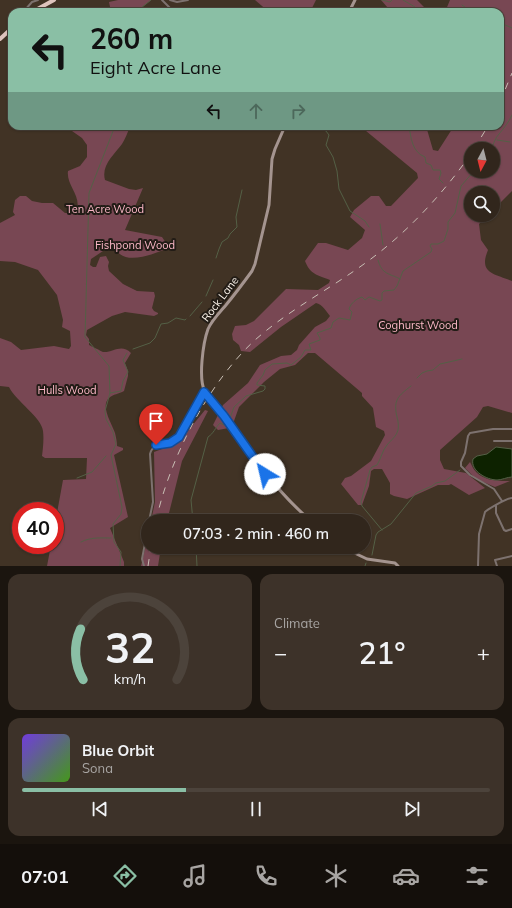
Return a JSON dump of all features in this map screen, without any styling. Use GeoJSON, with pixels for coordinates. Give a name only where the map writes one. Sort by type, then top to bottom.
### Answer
{"type":"FeatureCollection","features":[{"type":"Feature","properties":{"kind":"highway"},"geometry":{"type":"LineString","coordinates":[[39,3],[54,0]]}},
{"type":"Feature","properties":{"kind":"highway"},"geometry":{"type":"LineString","coordinates":[[0,39],[8,32]]}},
{"type":"Feature","properties":{"kind":"street"},"geometry":{"type":"LineString","coordinates":[[162,0],[170,8]]}},
{"type":"Feature","properties":{"kind":"street"},"geometry":{"type":"LineString","coordinates":[[170,0],[178,2],[188,0]]}},
{"type":"Feature","properties":{"kind":"street"},"geometry":{"type":"LineString","coordinates":[[27,8],[32,2],[39,3]]}},
{"type":"Feature","properties":{"kind":"street","name":"Rock Lane"},"geometry":{"type":"LineString","coordinates":[[204,392],[202,372],[208,329],[214,319],[252,271],[255,264],[269,205],[272,159],[283,130]]}},
{"type":"Feature","properties":{"kind":"street"},"geometry":{"type":"LineString","coordinates":[[150,514],[153,502],[151,450],[156,445],[170,443],[179,437],[204,392],[228,422],[265,474],[292,505],[303,514]]}},
{"type":"Feature","properties":{"kind":"street"},"geometry":{"type":"LineString","coordinates":[[502,501],[494,489],[470,475],[461,466],[470,433],[492,429],[512,429]]}},
{"type":"Feature","properties":{"kind":"street"},"geometry":{"type":"LineString","coordinates":[[494,441],[512,441]]}},
{"type":"Feature","properties":{"kind":"street"},"geometry":{"type":"LineString","coordinates":[[478,566],[479,534],[486,510],[496,506],[502,501],[512,498]]}},
{"type":"Feature","properties":{"kind":"street"},"geometry":{"type":"LineString","coordinates":[[496,506],[496,513],[504,530],[506,531],[512,529]]}},
{"type":"Feature","properties":{"kind":"street"},"geometry":{"type":"LineString","coordinates":[[143,554],[142,559],[144,566]]}},
{"type":"Feature","properties":{"kind":"street"},"geometry":{"type":"LineString","coordinates":[[357,554],[367,559],[395,563],[398,566]]}},
{"type":"Feature","properties":{"kind":"street"},"geometry":{"type":"LineString","coordinates":[[497,566],[496,560],[512,556]]}},
{"type":"Feature","properties":{"kind":"green space"},"geometry":{"type":"Polygon","coordinates":[[[118,0],[151,0],[141,8],[110,8],[109,2],[118,0]]]}},
{"type":"Feature","properties":{"kind":"green space"},"geometry":{"type":"Polygon","coordinates":[[[255,0],[316,0],[312,8],[264,8],[255,0]]]}},
{"type":"Feature","properties":{"kind":"green space"},"geometry":{"type":"Polygon","coordinates":[[[381,0],[417,0],[425,8],[388,8],[381,0]]]}},
{"type":"Feature","properties":{"kind":"green space","name":"Coghurst Wood"},"geometry":{"type":"Polygon","coordinates":[[[450,0],[512,0],[512,191],[500,203],[500,186],[464,186],[464,222],[481,222],[479,224],[481,240],[488,250],[485,258],[487,269],[494,274],[512,281],[512,413],[488,406],[483,407],[477,417],[440,450],[440,460],[444,469],[466,473],[485,488],[469,495],[451,484],[438,485],[407,499],[390,494],[390,483],[382,469],[374,469],[371,471],[369,486],[362,505],[358,505],[341,484],[345,478],[351,476],[371,461],[385,435],[384,431],[376,427],[373,408],[362,396],[362,393],[315,353],[308,353],[295,365],[280,369],[264,382],[239,407],[234,421],[229,428],[218,430],[213,425],[223,405],[248,383],[260,365],[281,356],[291,355],[297,350],[299,345],[315,327],[326,321],[330,316],[322,306],[316,303],[281,327],[250,352],[241,351],[239,345],[233,340],[232,334],[235,326],[246,325],[254,321],[286,289],[318,290],[329,283],[330,280],[309,269],[305,261],[318,243],[326,243],[348,250],[362,238],[365,230],[350,217],[354,210],[371,196],[379,196],[386,206],[391,206],[418,178],[417,173],[365,130],[427,130],[433,150],[438,151],[451,130],[504,130],[504,8],[447,8],[450,0]]]}},
{"type":"Feature","properties":{"kind":"green space"},"geometry":{"type":"Polygon","coordinates":[[[128,130],[122,144],[107,165],[104,175],[105,180],[129,189],[136,190],[143,188],[125,230],[162,237],[166,243],[166,249],[133,258],[121,255],[112,242],[104,247],[103,251],[91,259],[90,265],[96,267],[100,257],[106,256],[109,262],[109,271],[123,284],[137,291],[154,292],[155,296],[152,308],[158,313],[154,316],[125,312],[112,316],[87,330],[86,335],[89,339],[89,345],[103,352],[124,349],[131,353],[125,363],[128,376],[124,391],[109,398],[106,406],[106,410],[115,433],[117,446],[123,448],[123,450],[114,455],[128,517],[110,528],[124,562],[124,566],[47,566],[49,554],[64,554],[64,502],[59,502],[63,480],[86,479],[87,458],[45,458],[42,456],[42,426],[9,387],[0,386],[0,338],[11,342],[21,350],[54,346],[69,349],[71,346],[70,331],[62,327],[63,320],[57,295],[38,270],[15,262],[0,261],[0,223],[15,215],[13,212],[15,200],[20,196],[26,196],[32,201],[53,203],[65,213],[72,213],[77,210],[77,200],[69,181],[68,171],[80,166],[87,157],[87,145],[82,138],[72,131],[128,130]]]}},
{"type":"Feature","properties":{"kind":"green space"},"geometry":{"type":"Polygon","coordinates":[[[205,410],[208,411],[182,461],[169,514],[152,514],[155,502],[154,452],[178,443],[205,410]]]}},
{"type":"Feature","properties":{"kind":"green space"},"geometry":{"type":"Polygon","coordinates":[[[470,462],[480,476],[495,480],[510,481],[495,487],[476,479],[465,468],[470,462]]]}},
{"type":"Feature","properties":{"kind":"green space"},"geometry":{"type":"Polygon","coordinates":[[[144,554],[160,554],[158,566],[141,566],[144,554]]]}},
{"type":"Feature","properties":{"kind":"shaded area"},"geometry":{"type":"Polygon","coordinates":[[[496,447],[512,449],[512,477],[493,480],[484,477],[474,467],[473,459],[477,456],[487,454],[496,447]]]}},
{"type":"Feature","properties":{"kind":"waterway"},"geometry":{"type":"LineString","coordinates":[[141,8],[151,0]]}},
{"type":"Feature","properties":{"kind":"waterway"},"geometry":{"type":"LineString","coordinates":[[382,0],[390,2],[392,0]]}},
{"type":"Feature","properties":{"kind":"waterway"},"geometry":{"type":"LineString","coordinates":[[403,0],[416,8]]}},
{"type":"Feature","properties":{"kind":"waterway"},"geometry":{"type":"LineString","coordinates":[[462,5],[466,8]]}},
{"type":"Feature","properties":{"kind":"waterway"},"geometry":{"type":"LineString","coordinates":[[504,24],[512,28]]}},
{"type":"Feature","properties":{"kind":"waterway"},"geometry":{"type":"LineString","coordinates":[[504,127],[512,115]]}},
{"type":"Feature","properties":{"kind":"waterway"},"geometry":{"type":"LineString","coordinates":[[113,130],[89,193],[85,337],[109,366],[110,393],[105,411],[106,419],[113,432],[116,444],[111,455],[122,507],[121,514],[113,524],[114,542],[121,552],[120,566]]}},
{"type":"Feature","properties":{"kind":"waterway"},"geometry":{"type":"LineString","coordinates":[[324,130],[329,135],[326,145],[333,157],[337,171],[339,189],[350,211],[365,221],[369,227]]}},
{"type":"Feature","properties":{"kind":"waterway"},"geometry":{"type":"LineString","coordinates":[[410,130],[417,152],[425,157],[426,163],[431,165],[433,170],[440,170],[441,173],[439,179],[443,183]]}},
{"type":"Feature","properties":{"kind":"waterway"},"geometry":{"type":"LineString","coordinates":[[494,142],[502,130]]}},
{"type":"Feature","properties":{"kind":"waterway"},"geometry":{"type":"LineString","coordinates":[[497,140],[510,142]]}},
{"type":"Feature","properties":{"kind":"waterway"},"geometry":{"type":"LineString","coordinates":[[192,514],[191,500],[208,437],[220,423],[224,425],[229,421],[234,407],[246,396],[265,389],[265,386],[257,385],[257,383],[265,370],[272,364],[287,363],[291,365],[301,357],[305,350],[311,350],[309,344],[320,340],[317,333],[331,328],[333,322],[339,318],[350,320],[352,312],[349,309],[352,303],[358,299],[362,297],[365,300],[369,297],[380,301],[382,300],[382,293],[384,291],[394,290],[403,271],[431,252],[431,244],[438,244],[444,241],[448,229],[448,222],[455,213],[461,186],[468,178]]}},
{"type":"Feature","properties":{"kind":"waterway"},"geometry":{"type":"LineString","coordinates":[[216,258],[222,242],[228,238],[237,227],[236,217],[242,190]]}},
{"type":"Feature","properties":{"kind":"waterway"},"geometry":{"type":"LineString","coordinates":[[380,224],[383,245]]}},
{"type":"Feature","properties":{"kind":"waterway"},"geometry":{"type":"LineString","coordinates":[[378,260],[384,271],[400,279]]}},
{"type":"Feature","properties":{"kind":"waterway"},"geometry":{"type":"LineString","coordinates":[[206,296],[213,280]]}},
{"type":"Feature","properties":{"kind":"waterway"},"geometry":{"type":"LineString","coordinates":[[190,316],[202,302]]}},
{"type":"Feature","properties":{"kind":"waterway"},"geometry":{"type":"LineString","coordinates":[[133,349],[150,343],[155,338],[161,324],[168,323],[176,318],[186,319]]}},
{"type":"Feature","properties":{"kind":"waterway"},"geometry":{"type":"LineString","coordinates":[[110,393],[121,391],[123,381],[128,372],[123,360],[127,353]]}},
{"type":"Feature","properties":{"kind":"waterway"},"geometry":{"type":"LineString","coordinates":[[417,378],[422,373],[433,370],[440,364],[462,359]]}},
{"type":"Feature","properties":{"kind":"waterway"},"geometry":{"type":"LineString","coordinates":[[382,530],[362,506],[361,502],[370,470],[372,467],[377,465],[385,447],[395,437],[398,430],[396,402],[411,386]]}},
{"type":"Feature","properties":{"kind":"waterway"},"geometry":{"type":"LineString","coordinates":[[77,478],[92,472],[106,456]]}},
{"type":"Feature","properties":{"kind":"waterway"},"geometry":{"type":"LineString","coordinates":[[372,555],[378,532],[391,524],[416,493],[436,483],[445,481],[460,470]]}},
{"type":"Feature","properties":{"kind":"waterway"},"geometry":{"type":"LineString","coordinates":[[81,542],[99,538],[111,538]]}},
{"type":"Feature","properties":{"kind":"waterway"},"geometry":{"type":"LineString","coordinates":[[196,554],[197,566]]}},
{"type":"Feature","properties":{"kind":"railway"},"geometry":{"type":"LineString","coordinates":[[504,92],[512,73]]}},
{"type":"Feature","properties":{"kind":"railway"},"geometry":{"type":"LineString","coordinates":[[478,142],[486,130]]}},
{"type":"Feature","properties":{"kind":"railway"},"geometry":{"type":"LineString","coordinates":[[158,514],[170,473],[193,424],[206,400],[238,358],[255,340],[281,319],[337,283],[394,240],[422,214],[464,164]]}},
{"type":"Feature","properties":{"kind":"railway"},"geometry":{"type":"LineString","coordinates":[[148,566],[150,554]]}},
{"type":"Feature","properties":{"kind":"route"},"geometry":{"type":"LineString","coordinates":[[156,445],[170,443],[179,437],[204,392],[224,416],[226,421],[265,474]]}},
{"type":"Feature","properties":{"kind":"park label","name":"Ten Acre Wood"},"geometry":{"type":"Point","coordinates":[105,209]}},
{"type":"Feature","properties":{"kind":"park label","name":"Fishpond Wood"},"geometry":{"type":"Point","coordinates":[135,245]}},
{"type":"Feature","properties":{"kind":"park label","name":"Hulls Wood"},"geometry":{"type":"Point","coordinates":[67,390]}}]}
